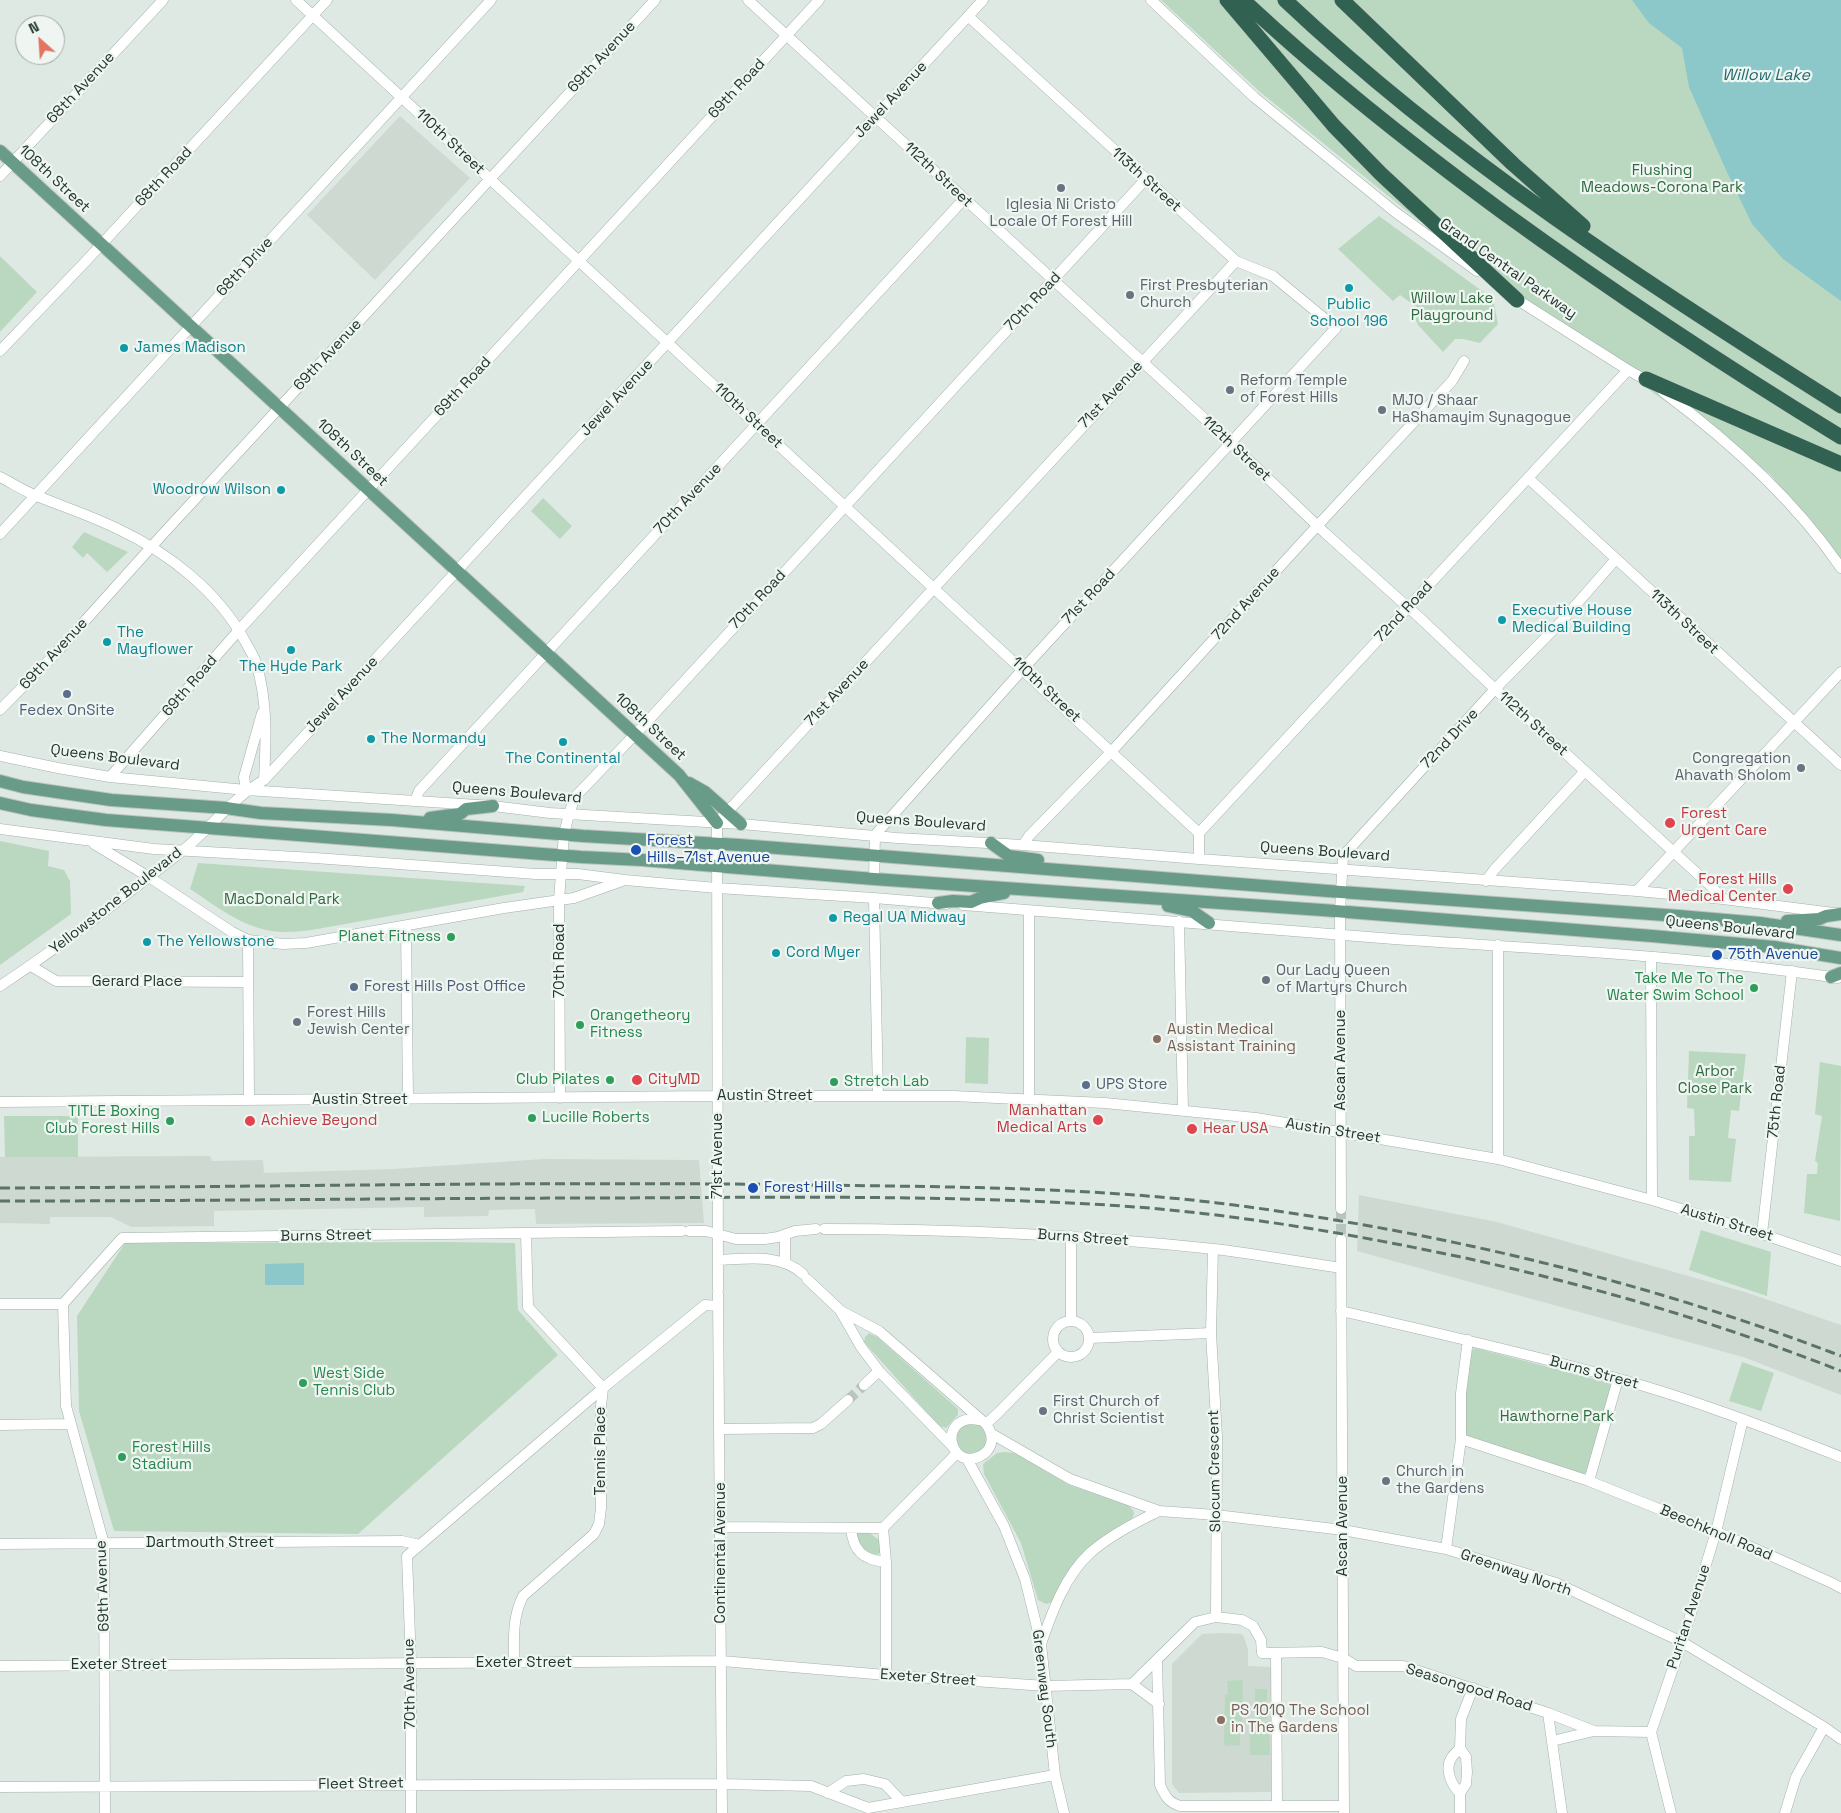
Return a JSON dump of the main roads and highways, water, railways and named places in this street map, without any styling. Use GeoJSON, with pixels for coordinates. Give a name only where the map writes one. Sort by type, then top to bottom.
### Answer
{"type":"FeatureCollection","features":[{"type":"Feature","properties":{"kind":"highway"},"geometry":{"type":"LineString","coordinates":[[1226,0],[1334,126],[1382,174],[1517,300]]}},
{"type":"Feature","properties":{"kind":"highway"},"geometry":{"type":"LineString","coordinates":[[1243,0],[1346,92],[1463,183],[1662,323],[1841,437]]}},
{"type":"Feature","properties":{"kind":"highway"},"geometry":{"type":"LineString","coordinates":[[1285,0],[1362,70],[1449,140],[1631,269],[1841,406]]}},
{"type":"Feature","properties":{"kind":"highway"},"geometry":{"type":"LineString","coordinates":[[1342,0],[1514,164],[1631,269]]}},
{"type":"Feature","properties":{"kind":"highway"},"geometry":{"type":"LineString","coordinates":[[1358,0],[1381,38]]}},
{"type":"Feature","properties":{"kind":"highway"},"geometry":{"type":"LineString","coordinates":[[1646,380],[1841,464]]}},
{"type":"Feature","properties":{"kind":"main road","name":"108th Street"},"geometry":{"type":"LineString","coordinates":[[0,151],[683,779],[717,823]]}},
{"type":"Feature","properties":{"kind":"main road","name":"108th Street"},"geometry":{"type":"LineString","coordinates":[[683,779],[705,792],[741,824]]}},
{"type":"Feature","properties":{"kind":"main road","name":"Queens Boulevard"},"geometry":{"type":"LineString","coordinates":[[0,781],[58,793],[111,800],[226,808],[260,813],[875,855],[1760,923],[1841,935]]}},
{"type":"Feature","properties":{"kind":"main road","name":"Queens Boulevard"},"geometry":{"type":"LineString","coordinates":[[0,803],[31,810],[106,820],[874,879],[1340,911],[1774,947],[1841,958]]}},
{"type":"Feature","properties":{"kind":"main road"},"geometry":{"type":"LineString","coordinates":[[403,822],[460,814],[466,809],[493,806]]}},
{"type":"Feature","properties":{"kind":"main road"},"geometry":{"type":"LineString","coordinates":[[991,843],[1009,856],[1057,862],[1099,872]]}},
{"type":"Feature","properties":{"kind":"main road"},"geometry":{"type":"LineString","coordinates":[[938,903],[953,901],[971,902],[980,898],[1024,890]]}},
{"type":"Feature","properties":{"kind":"main road"},"geometry":{"type":"LineString","coordinates":[[1126,897],[1192,911],[1210,924]]}},
{"type":"Feature","properties":{"kind":"main road"},"geometry":{"type":"LineString","coordinates":[[1760,923],[1819,920],[1826,916],[1841,914]]}},
{"type":"Feature","properties":{"kind":"water","name":"Willow Lake"},"geometry":{"type":"Polygon","coordinates":[[[1632,0],[1841,0],[1841,301],[1783,259],[1752,224],[1689,87],[1682,48],[1649,23],[1632,0]]]}},
{"type":"Feature","properties":{"kind":"water"},"geometry":{"type":"Polygon","coordinates":[[[304,1263],[304,1285],[265,1285],[265,1264],[304,1263]]]}},
{"type":"Feature","properties":{"kind":"tunnel"},"geometry":{"type":"LineString","coordinates":[[1341,1209],[1341,1239]]}},
{"type":"Feature","properties":{"kind":"tunnel"},"geometry":{"type":"LineString","coordinates":[[848,1400],[864,1385]]}},
{"type":"Feature","properties":{"kind":"railway"},"geometry":{"type":"LineString","coordinates":[[0,1188],[712,1184],[1024,1189],[1182,1199],[1312,1216],[1389,1229],[1542,1262],[1618,1282],[1693,1305],[1841,1356]]}},
{"type":"Feature","properties":{"kind":"railway"},"geometry":{"type":"LineString","coordinates":[[0,1201],[744,1197],[997,1200],[1123,1206],[1249,1219],[1332,1232],[1505,1267],[1699,1320],[1841,1371]]}},
{"type":"Feature","properties":{"kind":"place","name":"Iglesia Ni Cristo Locale Of Forest Hill"},"geometry":{"type":"Point","coordinates":[1061,188]}},
{"type":"Feature","properties":{"kind":"place","name":"Public School 196"},"geometry":{"type":"Point","coordinates":[1349,288]}},
{"type":"Feature","properties":{"kind":"place","name":"First Presbyterian Church"},"geometry":{"type":"Point","coordinates":[1130,295]}},
{"type":"Feature","properties":{"kind":"place","name":"James Madison"},"geometry":{"type":"Point","coordinates":[124,348]}},
{"type":"Feature","properties":{"kind":"place","name":"Reform Temple of Forest Hills"},"geometry":{"type":"Point","coordinates":[1230,390]}},
{"type":"Feature","properties":{"kind":"place","name":"MJO / Shaar HaShamayim Synagogue"},"geometry":{"type":"Point","coordinates":[1382,410]}},
{"type":"Feature","properties":{"kind":"place","name":"Woodrow Wilson"},"geometry":{"type":"Point","coordinates":[281,490]}},
{"type":"Feature","properties":{"kind":"place","name":"Executive House Medical Building"},"geometry":{"type":"Point","coordinates":[1502,620]}},
{"type":"Feature","properties":{"kind":"place","name":"The Mayflower"},"geometry":{"type":"Point","coordinates":[107,642]}},
{"type":"Feature","properties":{"kind":"place","name":"The Hyde Park"},"geometry":{"type":"Point","coordinates":[291,650]}},
{"type":"Feature","properties":{"kind":"place","name":"Fedex OnSite"},"geometry":{"type":"Point","coordinates":[67,694]}},
{"type":"Feature","properties":{"kind":"place","name":"The Normandy"},"geometry":{"type":"Point","coordinates":[371,739]}},
{"type":"Feature","properties":{"kind":"place","name":"The Continental"},"geometry":{"type":"Point","coordinates":[563,742]}},
{"type":"Feature","properties":{"kind":"place","name":"Congregation Ahavath Sholom"},"geometry":{"type":"Point","coordinates":[1801,768]}},
{"type":"Feature","properties":{"kind":"place","name":"Forest Urgent Care"},"geometry":{"type":"Point","coordinates":[1670,823]}},
{"type":"Feature","properties":{"kind":"place","name":"Forest Hills–71st Avenue"},"geometry":{"type":"Point","coordinates":[636,850]}},
{"type":"Feature","properties":{"kind":"place","name":"Forest Hills Medical Center"},"geometry":{"type":"Point","coordinates":[1788,889]}},
{"type":"Feature","properties":{"kind":"place","name":"Regal UA Midway"},"geometry":{"type":"Point","coordinates":[833,918]}},
{"type":"Feature","properties":{"kind":"place","name":"Planet Fitness"},"geometry":{"type":"Point","coordinates":[451,937]}},
{"type":"Feature","properties":{"kind":"place","name":"The Yellowstone"},"geometry":{"type":"Point","coordinates":[147,942]}},
{"type":"Feature","properties":{"kind":"place","name":"Cord Myer"},"geometry":{"type":"Point","coordinates":[776,953]}},
{"type":"Feature","properties":{"kind":"place","name":"75th Avenue"},"geometry":{"type":"Point","coordinates":[1717,955]}},
{"type":"Feature","properties":{"kind":"place","name":"Our Lady Queen of Martyrs Church"},"geometry":{"type":"Point","coordinates":[1266,980]}},
{"type":"Feature","properties":{"kind":"place","name":"Forest Hills Post Office"},"geometry":{"type":"Point","coordinates":[354,987]}},
{"type":"Feature","properties":{"kind":"place","name":"Take Me To The Water Swim School"},"geometry":{"type":"Point","coordinates":[1754,988]}},
{"type":"Feature","properties":{"kind":"place","name":"Forest Hills Jewish Center"},"geometry":{"type":"Point","coordinates":[297,1022]}},
{"type":"Feature","properties":{"kind":"place","name":"Orangetheory Fitness"},"geometry":{"type":"Point","coordinates":[580,1025]}},
{"type":"Feature","properties":{"kind":"place","name":"Austin Medical Assistant Training"},"geometry":{"type":"Point","coordinates":[1157,1039]}},
{"type":"Feature","properties":{"kind":"place","name":"Club Pilates"},"geometry":{"type":"Point","coordinates":[610,1080]}},
{"type":"Feature","properties":{"kind":"place","name":"CityMD"},"geometry":{"type":"Point","coordinates":[637,1080]}},
{"type":"Feature","properties":{"kind":"place","name":"Stretch Lab"},"geometry":{"type":"Point","coordinates":[834,1082]}},
{"type":"Feature","properties":{"kind":"place","name":"UPS Store"},"geometry":{"type":"Point","coordinates":[1086,1085]}},
{"type":"Feature","properties":{"kind":"place","name":"Lucille Roberts"},"geometry":{"type":"Point","coordinates":[532,1118]}},
{"type":"Feature","properties":{"kind":"place","name":"Manhattan Medical Arts"},"geometry":{"type":"Point","coordinates":[1098,1120]}},
{"type":"Feature","properties":{"kind":"place","name":"TITLE Boxing Club Forest Hills"},"geometry":{"type":"Point","coordinates":[170,1121]}},
{"type":"Feature","properties":{"kind":"place","name":"Achieve Beyond"},"geometry":{"type":"Point","coordinates":[250,1121]}},
{"type":"Feature","properties":{"kind":"place","name":"Hear USA"},"geometry":{"type":"Point","coordinates":[1192,1129]}},
{"type":"Feature","properties":{"kind":"place","name":"Forest Hills"},"geometry":{"type":"Point","coordinates":[753,1188]}},
{"type":"Feature","properties":{"kind":"place","name":"West Side Tennis Club"},"geometry":{"type":"Point","coordinates":[303,1383]}},
{"type":"Feature","properties":{"kind":"place","name":"First Church of Christ Scientist"},"geometry":{"type":"Point","coordinates":[1043,1411]}},
{"type":"Feature","properties":{"kind":"place","name":"Forest Hills Stadium"},"geometry":{"type":"Point","coordinates":[122,1457]}},
{"type":"Feature","properties":{"kind":"place","name":"Church in the Gardens"},"geometry":{"type":"Point","coordinates":[1386,1481]}},
{"type":"Feature","properties":{"kind":"place","name":"PS 101Q The School in The Gardens"},"geometry":{"type":"Point","coordinates":[1221,1720]}},
{"type":"Feature","properties":{"kind":"park label","name":"Flushing Meadows-Corona Park"},"geometry":{"type":"Point","coordinates":[1662,180]}},
{"type":"Feature","properties":{"kind":"park label","name":"Willow Lake Playground"},"geometry":{"type":"Point","coordinates":[1452,308]}},
{"type":"Feature","properties":{"kind":"park label","name":"MacDonald Park"},"geometry":{"type":"Point","coordinates":[282,900]}},
{"type":"Feature","properties":{"kind":"park label","name":"Arbor Close Park"},"geometry":{"type":"Point","coordinates":[1715,1080]}},
{"type":"Feature","properties":{"kind":"park label","name":"Hawthorne Park"},"geometry":{"type":"Point","coordinates":[1557,1417]}}]}
